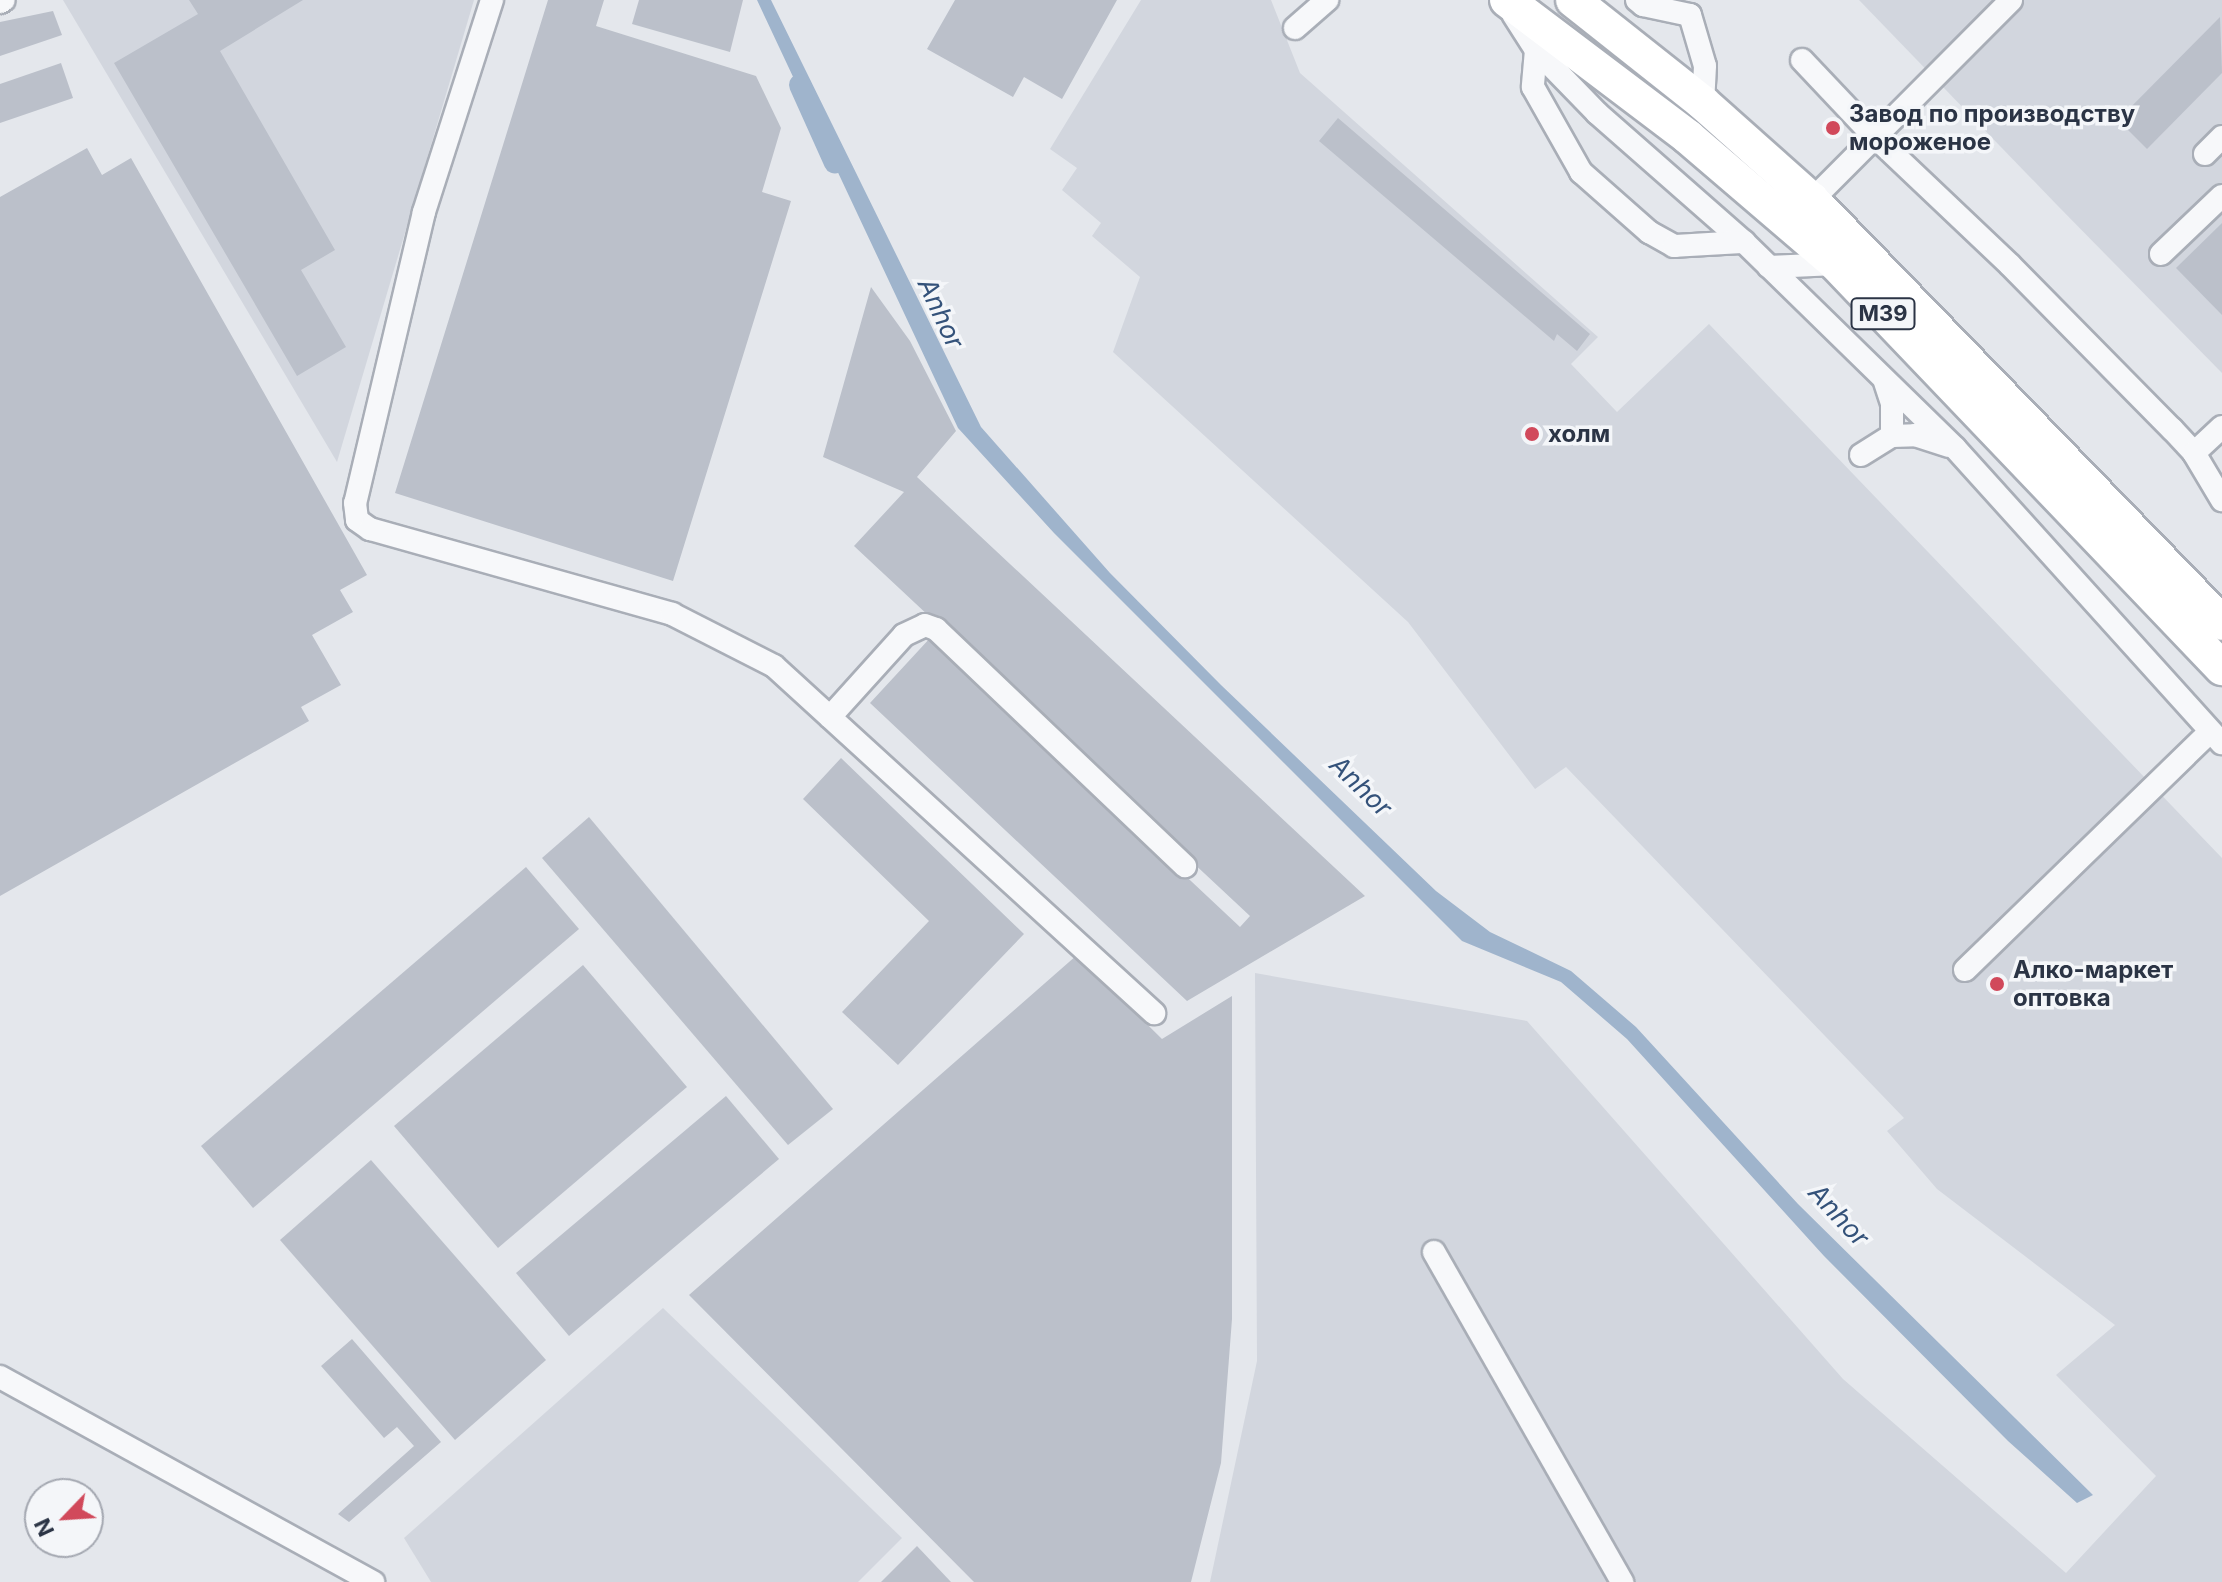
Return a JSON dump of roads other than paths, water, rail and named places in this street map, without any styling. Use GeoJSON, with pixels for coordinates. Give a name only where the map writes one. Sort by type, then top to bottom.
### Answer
{"type":"FeatureCollection","features":[{"type":"Feature","properties":{"kind":"highway","name":"M39"},"geometry":{"type":"LineString","coordinates":[[1506,0],[1688,137],[1836,264],[2222,668]]}},
{"type":"Feature","properties":{"kind":"highway","name":"M39"},"geometry":{"type":"LineString","coordinates":[[1573,0],[1703,103],[1812,200],[2222,623]]}},
{"type":"Feature","properties":{"kind":"street"},"geometry":{"type":"LineString","coordinates":[[492,0],[424,212],[355,503],[357,520],[370,529],[672,614],[774,666],[1154,1013]]}},
{"type":"Feature","properties":{"kind":"street"},"geometry":{"type":"LineString","coordinates":[[1295,28],[1327,0]]}},
{"type":"Feature","properties":{"kind":"street","name":"M39"},"geometry":{"type":"LineString","coordinates":[[1506,0],[1536,50],[1597,113],[1744,242],[1955,448],[2216,738]]}},
{"type":"Feature","properties":{"kind":"street"},"geometry":{"type":"LineString","coordinates":[[1637,0],[1643,5],[1690,15],[1705,66],[1703,103]]}},
{"type":"Feature","properties":{"kind":"street"},"geometry":{"type":"LineString","coordinates":[[1812,200],[1873,135],[1935,78],[2011,0]]}},
{"type":"Feature","properties":{"kind":"street"},"geometry":{"type":"LineString","coordinates":[[1536,50],[1533,87],[1581,172],[1649,232],[1674,246],[1744,242]]}},
{"type":"Feature","properties":{"kind":"street"},"geometry":{"type":"LineString","coordinates":[[1802,60],[1873,135],[2010,265],[2194,453],[2222,500]]}},
{"type":"Feature","properties":{"kind":"street"},"geometry":{"type":"LineString","coordinates":[[2205,154],[2222,137]]}},
{"type":"Feature","properties":{"kind":"street"},"geometry":{"type":"LineString","coordinates":[[2161,254],[2222,196]]}},
{"type":"Feature","properties":{"kind":"street"},"geometry":{"type":"LineString","coordinates":[[1769,267],[1836,264]]}},
{"type":"Feature","properties":{"kind":"street"},"geometry":{"type":"LineString","coordinates":[[1885,381],[1892,403],[1892,436]]}},
{"type":"Feature","properties":{"kind":"street"},"geometry":{"type":"LineString","coordinates":[[2194,453],[2222,427]]}},
{"type":"Feature","properties":{"kind":"street"},"geometry":{"type":"LineString","coordinates":[[1861,455],[1892,436],[1915,435],[1955,448]]}},
{"type":"Feature","properties":{"kind":"street"},"geometry":{"type":"LineString","coordinates":[[830,717],[904,635],[925,625],[936,629],[1185,866]]}},
{"type":"Feature","properties":{"kind":"street"},"geometry":{"type":"LineString","coordinates":[[1965,970],[2216,738]]}},
{"type":"Feature","properties":{"kind":"street"},"geometry":{"type":"LineString","coordinates":[[1434,1252],[1622,1582]]}},
{"type":"Feature","properties":{"kind":"street"},"geometry":{"type":"LineString","coordinates":[[0,1377],[373,1582]]}},
{"type":"Feature","properties":{"kind":"water"},"geometry":{"type":"Polygon","coordinates":[[[757,0],[771,0],[981,427],[1110,573],[1221,685],[1436,891],[1490,932],[1571,971],[1636,1027],[1798,1204],[2093,1495],[2077,1503],[2008,1441],[1824,1256],[1627,1039],[1561,982],[1462,941],[1054,533],[958,428],[757,0]]]}},
{"type":"Feature","properties":{"kind":"waterway","name":"Anhor"},"geometry":{"type":"LineString","coordinates":[[800,85],[835,163]]}},
{"type":"Feature","properties":{"kind":"place","name":"Завод по производству мороженое"},"geometry":{"type":"Point","coordinates":[1833,128]}},
{"type":"Feature","properties":{"kind":"place","name":"холм"},"geometry":{"type":"Point","coordinates":[1532,434]}},
{"type":"Feature","properties":{"kind":"place","name":"Алко-маркет оптовка"},"geometry":{"type":"Point","coordinates":[1997,984]}}]}
